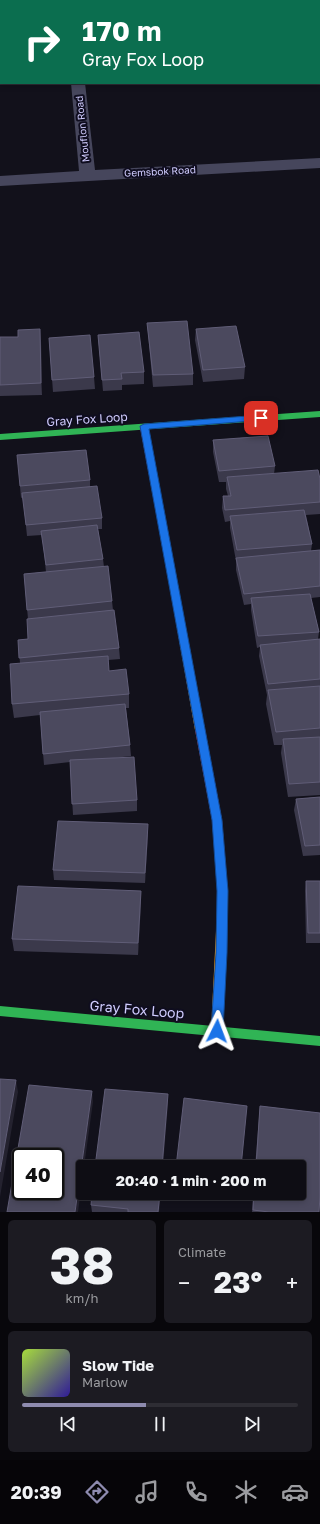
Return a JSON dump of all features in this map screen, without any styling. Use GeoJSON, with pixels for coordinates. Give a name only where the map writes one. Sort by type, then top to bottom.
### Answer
{"type":"FeatureCollection","features":[{"type":"Feature","properties":{"kind":"street","name":"Mouflon Road"},"geometry":{"type":"LineString","coordinates":[[78,84],[87,175]]}},
{"type":"Feature","properties":{"kind":"street","name":"Gemsbok Road"},"geometry":{"type":"LineString","coordinates":[[0,181],[320,163]]}},
{"type":"Feature","properties":{"kind":"street","name":"Gray Fox Loop"},"geometry":{"type":"LineString","coordinates":[[0,437],[320,414]]}},
{"type":"Feature","properties":{"kind":"street"},"geometry":{"type":"LineString","coordinates":[[144,426],[217,820],[223,891],[222,953],[217,1031]]}},
{"type":"Feature","properties":{"kind":"street","name":"Gray Fox Loop"},"geometry":{"type":"LineString","coordinates":[[0,1011],[320,1040]]}},
{"type":"Feature","properties":{"kind":"building"},"geometry":{"type":"Polygon","coordinates":[[[187,321],[193,374],[153,375],[147,323],[187,321]]]}},
{"type":"Feature","properties":{"kind":"building"},"geometry":{"type":"Polygon","coordinates":[[[236,326],[245,367],[203,370],[196,329],[236,326]]]}},
{"type":"Feature","properties":{"kind":"building"},"geometry":{"type":"Polygon","coordinates":[[[40,329],[41,383],[0,385],[0,337],[18,337],[18,330],[40,329]]]}},
{"type":"Feature","properties":{"kind":"building"},"geometry":{"type":"Polygon","coordinates":[[[139,332],[144,372],[121,373],[122,379],[102,380],[98,335],[139,332]]]}},
{"type":"Feature","properties":{"kind":"building"},"geometry":{"type":"Polygon","coordinates":[[[90,335],[94,377],[52,380],[49,338],[90,335]]]}},
{"type":"Feature","properties":{"kind":"building"},"geometry":{"type":"Polygon","coordinates":[[[268,436],[275,466],[219,471],[213,440],[268,436]]]}},
{"type":"Feature","properties":{"kind":"building"},"geometry":{"type":"Polygon","coordinates":[[[86,450],[90,480],[20,486],[17,455],[86,450]]]}},
{"type":"Feature","properties":{"kind":"building"},"geometry":{"type":"Polygon","coordinates":[[[318,470],[320,479],[320,502],[225,510],[223,496],[231,496],[227,477],[318,470]]]}},
{"type":"Feature","properties":{"kind":"building"},"geometry":{"type":"Polygon","coordinates":[[[97,486],[102,518],[26,525],[22,493],[97,486]]]}},
{"type":"Feature","properties":{"kind":"building"},"geometry":{"type":"Polygon","coordinates":[[[304,510],[312,544],[237,550],[230,516],[304,510]]]}},
{"type":"Feature","properties":{"kind":"building"},"geometry":{"type":"Polygon","coordinates":[[[97,525],[103,559],[46,565],[41,531],[97,525]]]}},
{"type":"Feature","properties":{"kind":"building"},"geometry":{"type":"Polygon","coordinates":[[[320,550],[320,586],[244,594],[236,558],[320,550]]]}},
{"type":"Feature","properties":{"kind":"building"},"geometry":{"type":"Polygon","coordinates":[[[108,566],[112,601],[27,610],[24,574],[108,566]]]}},
{"type":"Feature","properties":{"kind":"building"},"geometry":{"type":"Polygon","coordinates":[[[310,594],[319,632],[258,636],[251,598],[310,594]]]}},
{"type":"Feature","properties":{"kind":"building"},"geometry":{"type":"Polygon","coordinates":[[[114,610],[119,648],[19,658],[18,640],[28,639],[27,619],[114,610]]]}},
{"type":"Feature","properties":{"kind":"building"},"geometry":{"type":"Polygon","coordinates":[[[320,639],[320,679],[268,684],[260,645],[320,639]]]}},
{"type":"Feature","properties":{"kind":"building"},"geometry":{"type":"Polygon","coordinates":[[[108,656],[109,671],[126,669],[129,694],[12,704],[10,664],[108,656]]]}},
{"type":"Feature","properties":{"kind":"building"},"geometry":{"type":"Polygon","coordinates":[[[320,686],[320,728],[276,732],[268,690],[320,686]]]}},
{"type":"Feature","properties":{"kind":"building"},"geometry":{"type":"Polygon","coordinates":[[[125,704],[130,745],[43,754],[40,712],[125,704]]]}},
{"type":"Feature","properties":{"kind":"building"},"geometry":{"type":"Polygon","coordinates":[[[320,737],[320,782],[289,784],[283,739],[320,737]]]}},
{"type":"Feature","properties":{"kind":"building"},"geometry":{"type":"Polygon","coordinates":[[[134,757],[137,800],[72,804],[70,760],[134,757]]]}},
{"type":"Feature","properties":{"kind":"building"},"geometry":{"type":"Polygon","coordinates":[[[320,797],[320,845],[305,846],[296,799],[320,797]]]}},
{"type":"Feature","properties":{"kind":"building"},"geometry":{"type":"Polygon","coordinates":[[[58,821],[148,824],[145,873],[53,870],[58,821]]]}},
{"type":"Feature","properties":{"kind":"building"},"geometry":{"type":"Polygon","coordinates":[[[306,881],[320,881],[320,933],[308,933],[306,881]]]}},
{"type":"Feature","properties":{"kind":"building"},"geometry":{"type":"Polygon","coordinates":[[[18,886],[141,891],[138,943],[12,939],[18,886]]]}},
{"type":"Feature","properties":{"kind":"building"},"geometry":{"type":"Polygon","coordinates":[[[0,1079],[16,1080],[0,1172],[0,1079]]]}},
{"type":"Feature","properties":{"kind":"building"},"geometry":{"type":"Polygon","coordinates":[[[29,1085],[92,1091],[82,1160],[76,1160],[77,1200],[75,1212],[7,1212],[12,1183],[12,1200],[64,1200],[64,1148],[18,1148],[29,1085]]]}},
{"type":"Feature","properties":{"kind":"building"},"geometry":{"type":"Polygon","coordinates":[[[105,1089],[168,1094],[163,1160],[96,1160],[105,1089]]]}},
{"type":"Feature","properties":{"kind":"building"},"geometry":{"type":"Polygon","coordinates":[[[184,1098],[247,1106],[242,1160],[177,1160],[184,1098]]]}},
{"type":"Feature","properties":{"kind":"building"},"geometry":{"type":"Polygon","coordinates":[[[260,1106],[320,1113],[319,1212],[269,1212],[253,1210],[254,1200],[306,1200],[306,1160],[256,1160],[260,1106]]]}},
{"type":"Feature","properties":{"kind":"building"},"geometry":{"type":"Polygon","coordinates":[[[91,1200],[159,1200],[158,1212],[128,1212],[128,1209],[91,1205],[91,1200]]]}},
{"type":"Feature","properties":{"kind":"traffic: fast"},"geometry":{"type":"LineString","coordinates":[[0,437],[320,414]]}},
{"type":"Feature","properties":{"kind":"traffic: fast"},"geometry":{"type":"LineString","coordinates":[[0,1011],[320,1041]]}},
{"type":"Feature","properties":{"kind":"traffic: slow"},"geometry":{"type":"LineString","coordinates":[[169,560],[200,730]]}},
{"type":"Feature","properties":{"kind":"traffic: slow"},"geometry":{"type":"LineString","coordinates":[[217,1031],[223,891],[221,870]]}},
{"type":"Feature","properties":{"kind":"traffic: jam"},"geometry":{"type":"LineString","coordinates":[[144,427],[169,560]]}},
{"type":"Feature","properties":{"kind":"traffic: jam"},"geometry":{"type":"LineString","coordinates":[[200,730],[217,820],[221,870]]}},
{"type":"Feature","properties":{"kind":"route"},"geometry":{"type":"LineString","coordinates":[[217,1031],[222,953],[223,891],[217,820],[144,426],[261,418]]}}]}
